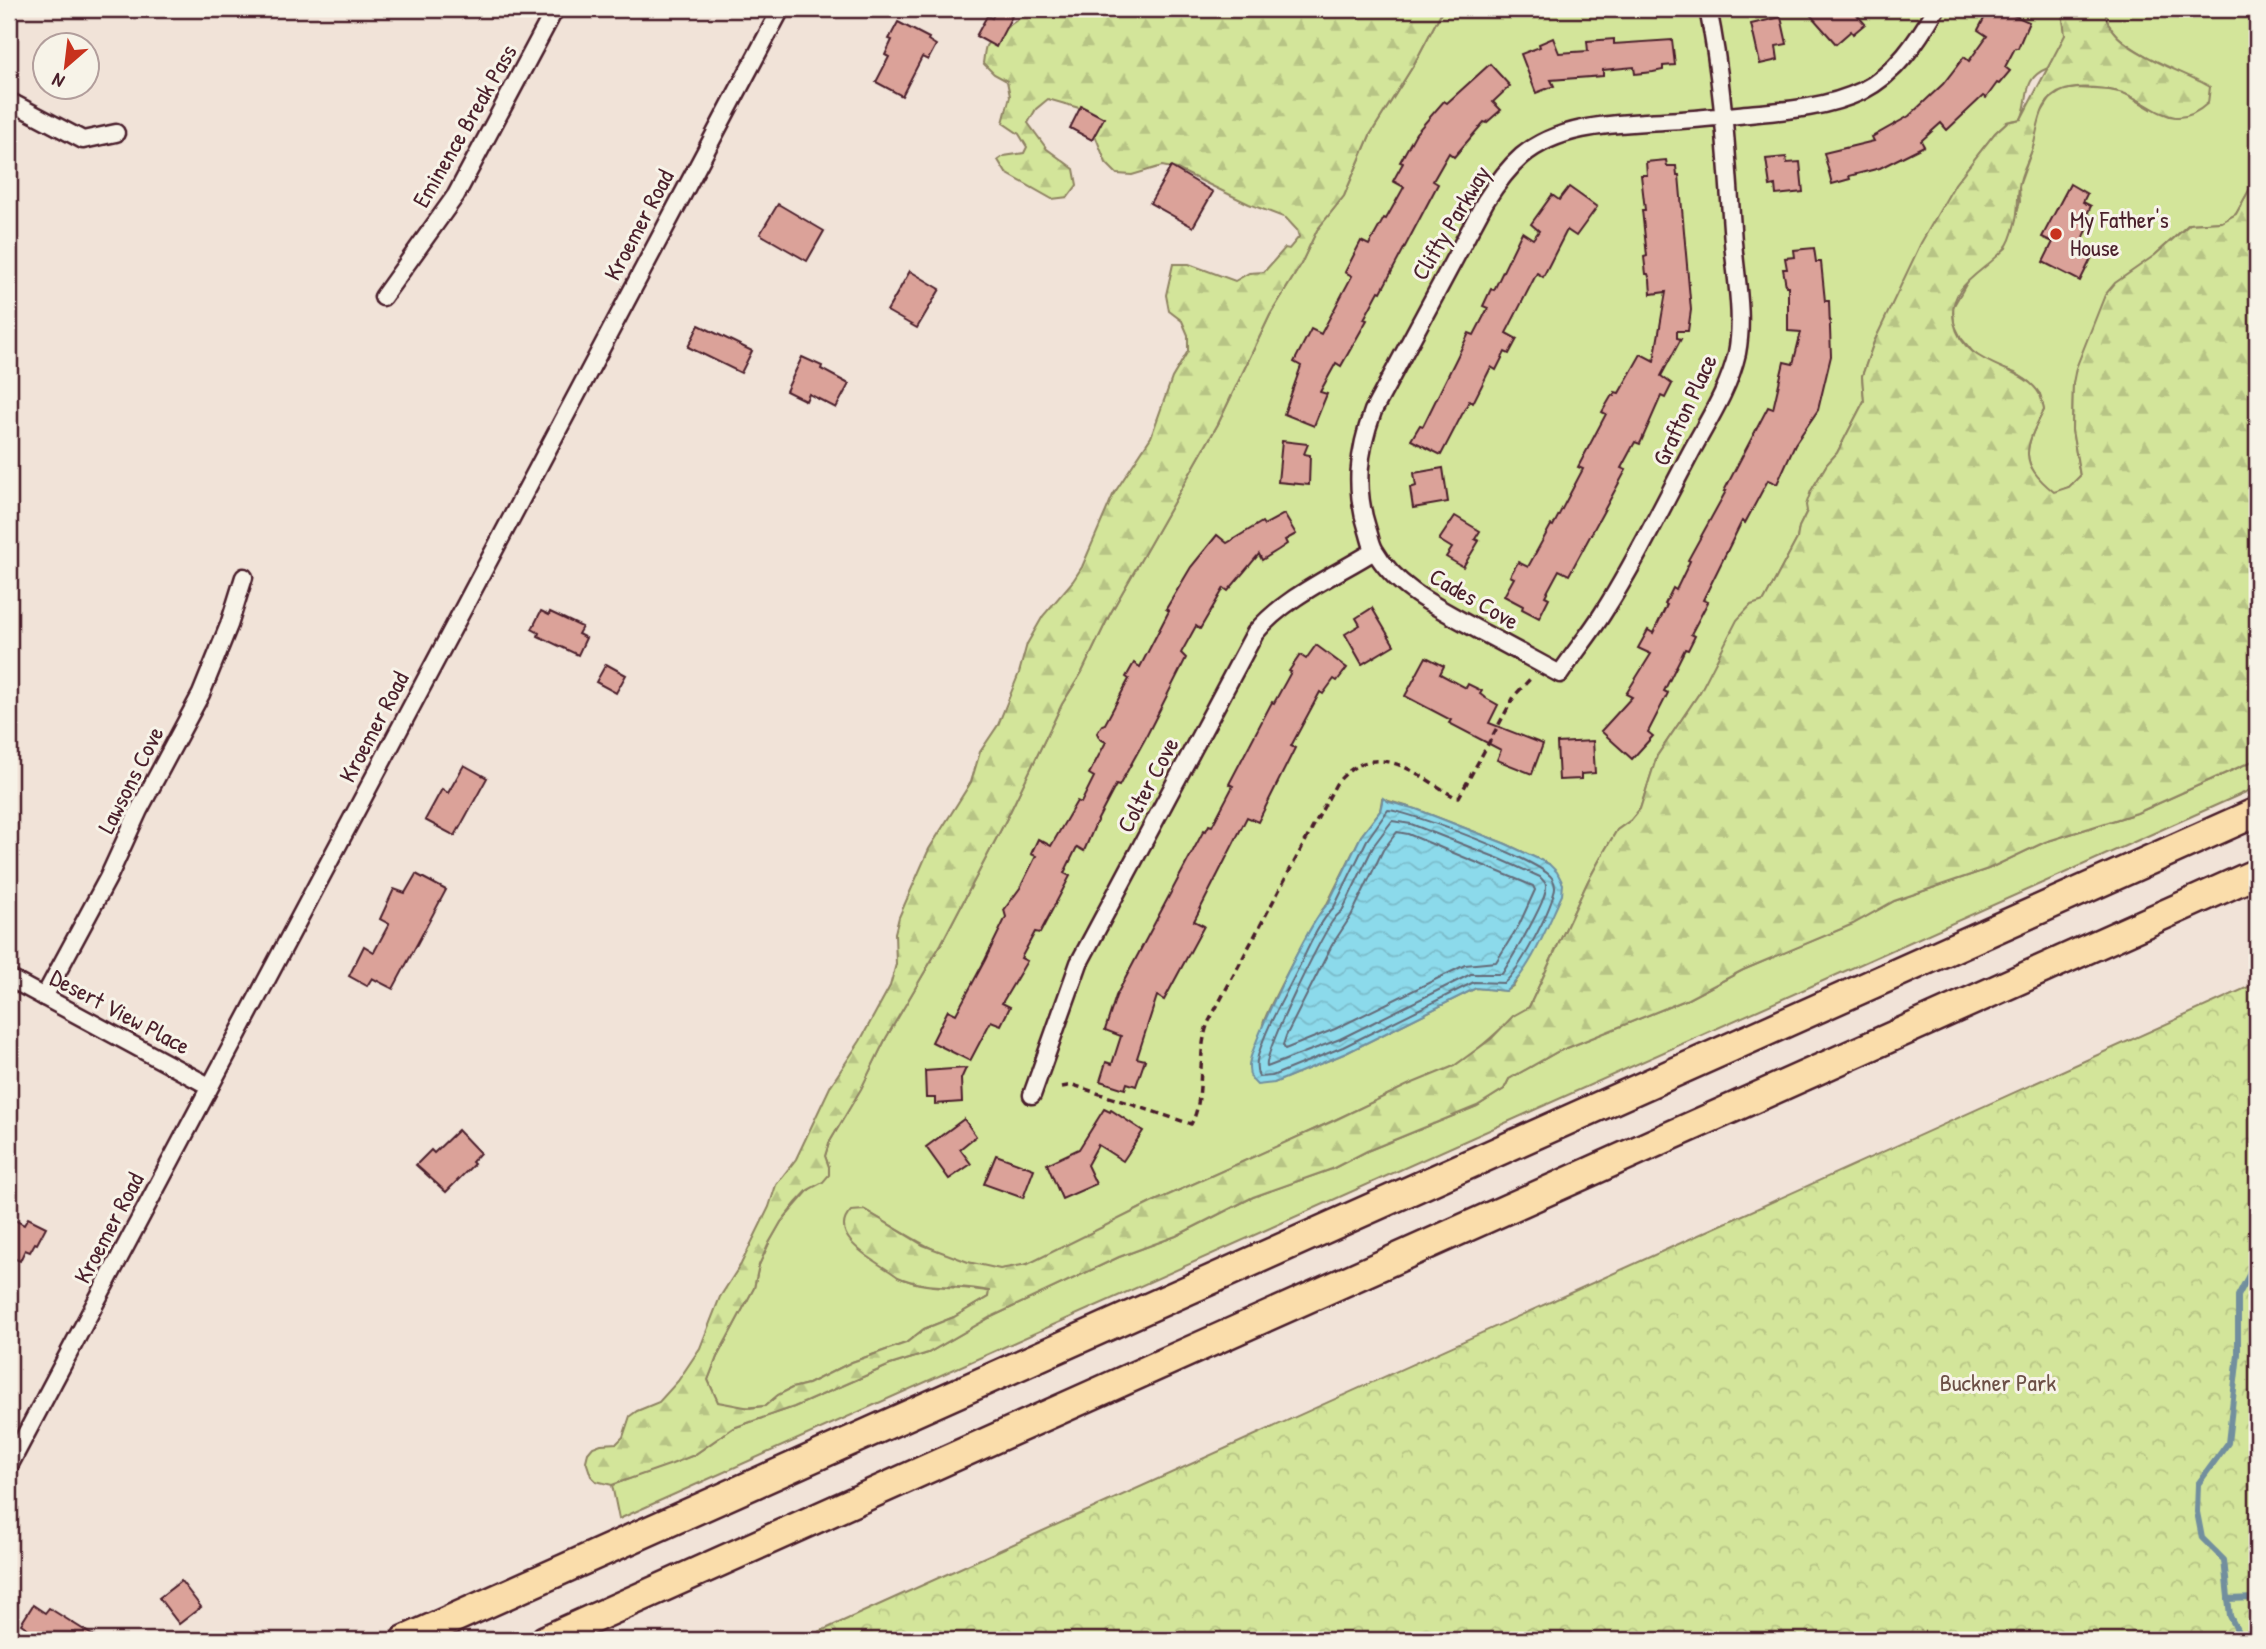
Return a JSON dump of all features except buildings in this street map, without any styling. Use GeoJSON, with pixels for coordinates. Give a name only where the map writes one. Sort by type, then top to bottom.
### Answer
{"type":"FeatureCollection","features":[{"type":"Feature","properties":{"kind":"highway"},"geometry":{"type":"LineString","coordinates":[[405,1640],[2257,812]]}},
{"type":"Feature","properties":{"kind":"highway"},"geometry":{"type":"LineString","coordinates":[[545,1640],[2257,873]]}},
{"type":"Feature","properties":{"kind":"street","name":"Eminence Break Pass"},"geometry":{"type":"LineString","coordinates":[[383,297],[456,195],[555,9]]}},
{"type":"Feature","properties":{"kind":"street","name":"Kroemer Road"},"geometry":{"type":"LineString","coordinates":[[9,1466],[781,9]]}},
{"type":"Feature","properties":{"kind":"street","name":"Grafton Place"},"geometry":{"type":"LineString","coordinates":[[1560,674],[1604,612],[1721,396],[1731,371],[1740,331],[1723,116],[1708,9]]}},
{"type":"Feature","properties":{"kind":"street","name":"Clifty Parkway"},"geometry":{"type":"LineString","coordinates":[[1374,551],[1363,516],[1358,485],[1364,434],[1373,411],[1421,319],[1496,184],[1522,156],[1543,143],[1578,128],[1801,109],[1864,90],[1904,56],[1936,9]]}},
{"type":"Feature","properties":{"kind":"street"},"geometry":{"type":"LineString","coordinates":[[9,101],[83,140],[116,132]]}},
{"type":"Feature","properties":{"kind":"street","name":"Cades Cove"},"geometry":{"type":"LineString","coordinates":[[1374,551],[1394,576],[1419,596],[1560,674]]}},
{"type":"Feature","properties":{"kind":"street","name":"Colter Cove"},"geometry":{"type":"LineString","coordinates":[[1032,1095],[1079,962],[1255,633],[1266,620],[1297,597],[1374,551]]}},
{"type":"Feature","properties":{"kind":"street","name":"Lawsons Cove"},"geometry":{"type":"LineString","coordinates":[[44,997],[201,694],[229,625],[244,577]]}},
{"type":"Feature","properties":{"kind":"street","name":"Desert View Place"},"geometry":{"type":"LineString","coordinates":[[9,978],[209,1086]]}},
{"type":"Feature","properties":{"kind":"path"},"geometry":{"type":"LineString","coordinates":[[1062,1087],[1073,1085],[1191,1124],[1198,1103],[1201,1051],[1208,1023],[1336,784],[1359,764],[1381,760],[1399,765],[1453,796],[1460,797],[1515,695],[1530,679]]}},
{"type":"Feature","properties":{"kind":"green space"},"geometry":{"type":"Polygon","coordinates":[[[1031,9],[1129,9],[1154,16],[1172,9],[1443,9],[1413,66],[1370,135],[1344,196],[1317,230],[1300,266],[1270,315],[1218,424],[1110,614],[941,944],[829,1143],[825,1156],[829,1175],[823,1182],[808,1190],[796,1203],[769,1243],[759,1265],[754,1288],[717,1357],[708,1380],[718,1402],[750,1408],[765,1406],[792,1388],[808,1384],[852,1362],[906,1343],[924,1329],[954,1317],[988,1297],[989,1291],[920,1284],[898,1277],[869,1258],[850,1240],[845,1231],[845,1221],[851,1211],[865,1210],[923,1245],[968,1262],[1000,1269],[1028,1264],[1153,1202],[1454,1066],[1491,1039],[1513,1016],[1529,1007],[1605,850],[1617,830],[1640,809],[1657,756],[1700,692],[1737,620],[1751,605],[1764,601],[1797,539],[1811,491],[1837,453],[1864,401],[1862,376],[1874,342],[1921,243],[1955,184],[1995,133],[2007,122],[2021,119],[2065,35],[2063,19],[2066,9],[2106,9],[2108,23],[2116,35],[2130,46],[2210,87],[2208,103],[2196,112],[2174,117],[2123,93],[2102,89],[2071,88],[2049,99],[2041,114],[2033,147],[2021,177],[2017,214],[2010,239],[1997,257],[1962,288],[1953,309],[1954,322],[1960,338],[1970,349],[1982,358],[2022,377],[2040,395],[2044,410],[2029,445],[2030,463],[2042,482],[2054,492],[2069,487],[2080,476],[2072,430],[2073,383],[2076,368],[2105,295],[2115,283],[2155,255],[2190,224],[2222,222],[2236,214],[2257,176],[2257,759],[2137,813],[2045,842],[1988,869],[1894,901],[1853,924],[1743,970],[1688,999],[1557,1052],[1509,1079],[1504,1089],[1477,1106],[1367,1151],[1332,1169],[1253,1197],[1176,1236],[1119,1257],[989,1318],[928,1353],[890,1365],[794,1407],[733,1428],[694,1455],[612,1485],[596,1481],[591,1476],[586,1461],[588,1453],[601,1444],[617,1443],[623,1437],[630,1416],[659,1402],[678,1381],[700,1348],[720,1297],[741,1264],[769,1207],[776,1185],[796,1159],[831,1085],[860,1041],[890,986],[896,964],[895,933],[899,917],[929,849],[971,782],[980,752],[998,725],[1019,673],[1027,644],[1043,616],[1082,567],[1113,495],[1151,437],[1172,378],[1188,351],[1188,335],[1182,321],[1169,311],[1166,295],[1173,264],[1189,264],[1235,281],[1249,273],[1264,272],[1285,248],[1289,249],[1299,237],[1297,230],[1286,218],[1249,204],[1177,169],[1162,166],[1132,175],[1117,174],[1106,163],[1089,120],[1079,108],[1048,99],[1036,109],[1028,123],[1047,149],[1074,169],[1077,185],[1068,197],[1052,199],[1006,173],[998,160],[1004,156],[1024,153],[1027,147],[1019,134],[1003,123],[1010,96],[1007,81],[994,74],[983,63],[984,52],[994,37],[1031,9]]]}},
{"type":"Feature","properties":{"kind":"green space"},"geometry":{"type":"Polygon","coordinates":[[[1443,9],[2066,9],[2063,19],[2066,35],[2048,68],[2033,78],[2021,119],[2007,122],[1995,133],[1955,184],[1874,342],[1862,376],[1864,401],[1837,453],[1811,491],[1797,539],[1764,601],[1751,606],[1700,692],[1657,756],[1640,809],[1617,830],[1605,850],[1529,1007],[1464,1060],[1447,1070],[1155,1201],[1057,1252],[1017,1267],[983,1267],[947,1256],[865,1210],[892,1272],[926,1285],[990,1292],[988,1297],[954,1317],[924,1329],[906,1343],[852,1362],[808,1384],[792,1388],[765,1406],[741,1408],[718,1403],[708,1380],[717,1357],[754,1288],[759,1265],[769,1243],[781,1222],[829,1167],[825,1156],[829,1143],[941,944],[1110,614],[1218,424],[1270,315],[1300,266],[1317,230],[1344,196],[1370,135],[1413,66],[1443,9]],[[1382,799],[1380,811],[1361,836],[1283,982],[1263,1024],[1274,1083],[1346,1053],[1476,988],[1506,991],[1514,985],[1542,937],[1549,864],[1416,809],[1382,799]]]}},
{"type":"Feature","properties":{"kind":"green space"},"geometry":{"type":"Polygon","coordinates":[[[2106,9],[2257,9],[2257,176],[2236,214],[2222,222],[2189,224],[2155,255],[2083,354],[2073,383],[2072,430],[2080,476],[2069,487],[2054,493],[2034,473],[2028,454],[2032,435],[2044,410],[2040,394],[2029,382],[2015,373],[1985,362],[1972,351],[1954,324],[1953,307],[1969,279],[2006,248],[2020,202],[2019,186],[2034,144],[2035,127],[2050,99],[2063,90],[2109,90],[2124,93],[2151,109],[2151,59],[2128,45],[2114,32],[2106,18],[2106,9]]]}},
{"type":"Feature","properties":{"kind":"green space"},"geometry":{"type":"Polygon","coordinates":[[[2257,759],[2257,787],[619,1519],[612,1485],[694,1455],[733,1428],[794,1407],[890,1365],[928,1353],[989,1318],[1119,1257],[1176,1236],[1253,1197],[1332,1169],[1367,1151],[1477,1106],[1504,1089],[1509,1079],[1557,1052],[1688,999],[1743,970],[1852,924],[1894,901],[1988,869],[2045,842],[2137,813],[2257,759]]]}},
{"type":"Feature","properties":{"kind":"green space","name":"Buckner Park"},"geometry":{"type":"Polygon","coordinates":[[[2257,983],[2257,1640],[801,1640],[2257,983]]]}},
{"type":"Feature","properties":{"kind":"water"},"geometry":{"type":"Polygon","coordinates":[[[1383,798],[1506,844],[1549,864],[1563,884],[1562,895],[1531,959],[1506,991],[1476,988],[1346,1053],[1274,1083],[1257,1085],[1250,1076],[1249,1065],[1271,1008],[1296,955],[1328,904],[1361,836],[1380,811],[1383,798]]]}},
{"type":"Feature","properties":{"kind":"waterway"},"geometry":{"type":"LineString","coordinates":[[2242,1640],[2230,1616],[2224,1560],[2202,1538],[2197,1512],[2198,1484],[2228,1443],[2238,1354],[2238,1296],[2249,1275],[2257,1239]]}},
{"type":"Feature","properties":{"kind":"waterway"},"geometry":{"type":"LineString","coordinates":[[2228,1599],[2257,1598]]}},
{"type":"Feature","properties":{"kind":"place","name":"My Father's House"},"geometry":{"type":"Point","coordinates":[2056,234]}}]}
